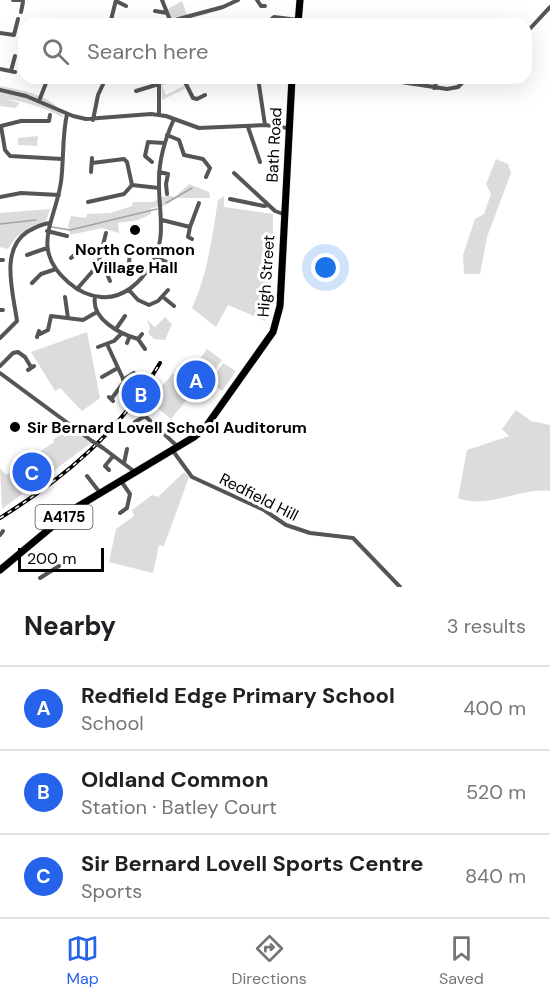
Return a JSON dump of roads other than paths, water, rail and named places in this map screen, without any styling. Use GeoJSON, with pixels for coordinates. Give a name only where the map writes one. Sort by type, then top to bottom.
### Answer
{"type":"FeatureCollection","features":[{"type":"Feature","properties":{"kind":"main road"},"geometry":{"type":"LineString","coordinates":[[298,18],[300,0]]}},
{"type":"Feature","properties":{"kind":"main road","name":"Bath Road"},"geometry":{"type":"LineString","coordinates":[[283,214],[292,84]]}},
{"type":"Feature","properties":{"kind":"main road","name":"High Street"},"geometry":{"type":"LineString","coordinates":[[2,566],[72,510],[176,449],[205,428],[276,326],[281,298],[283,214]]}},
{"type":"Feature","properties":{"kind":"street"},"geometry":{"type":"LineString","coordinates":[[13,0],[23,1],[21,12]]}},
{"type":"Feature","properties":{"kind":"street"},"geometry":{"type":"LineString","coordinates":[[112,18],[116,0],[126,6]]}},
{"type":"Feature","properties":{"kind":"street"},"geometry":{"type":"LineString","coordinates":[[162,0],[169,18]]}},
{"type":"Feature","properties":{"kind":"street"},"geometry":{"type":"LineString","coordinates":[[181,18],[238,0]]}},
{"type":"Feature","properties":{"kind":"street"},"geometry":{"type":"LineString","coordinates":[[257,0],[261,6],[265,6]]}},
{"type":"Feature","properties":{"kind":"street"},"geometry":{"type":"LineString","coordinates":[[532,26],[550,7]]}},
{"type":"Feature","properties":{"kind":"street"},"geometry":{"type":"LineString","coordinates":[[154,10],[167,13]]}},
{"type":"Feature","properties":{"kind":"street"},"geometry":{"type":"LineString","coordinates":[[0,33],[14,35],[18,19]]}},
{"type":"Feature","properties":{"kind":"street"},"geometry":{"type":"LineString","coordinates":[[0,69],[13,71],[15,56]]}},
{"type":"Feature","properties":{"kind":"street"},"geometry":{"type":"LineString","coordinates":[[39,100],[46,84]]}},
{"type":"Feature","properties":{"kind":"street"},"geometry":{"type":"LineString","coordinates":[[93,120],[98,95],[103,84]]}},
{"type":"Feature","properties":{"kind":"street"},"geometry":{"type":"LineString","coordinates":[[136,91],[159,84],[159,115]]}},
{"type":"Feature","properties":{"kind":"street"},"geometry":{"type":"LineString","coordinates":[[186,84],[193,98],[197,99],[205,95]]}},
{"type":"Feature","properties":{"kind":"street"},"geometry":{"type":"LineString","coordinates":[[259,84],[265,125]]}},
{"type":"Feature","properties":{"kind":"street"},"geometry":{"type":"LineString","coordinates":[[410,84],[452,89],[459,84]]}},
{"type":"Feature","properties":{"kind":"street"},"geometry":{"type":"LineString","coordinates":[[434,88],[436,84]]}},
{"type":"Feature","properties":{"kind":"street"},"geometry":{"type":"LineString","coordinates":[[0,90],[39,100],[67,114],[93,120],[159,115],[190,126],[217,128],[265,125],[288,128]]}},
{"type":"Feature","properties":{"kind":"street"},"geometry":{"type":"LineString","coordinates":[[67,114],[59,195],[47,231],[46,248],[56,269],[77,289],[95,297],[113,297],[129,290],[143,276],[155,257],[161,237],[162,220],[159,171],[164,143],[174,119]]}},
{"type":"Feature","properties":{"kind":"street"},"geometry":{"type":"LineString","coordinates":[[50,115],[49,121],[21,122],[1,126],[5,150],[7,154],[16,158],[62,159]]}},
{"type":"Feature","properties":{"kind":"street"},"geometry":{"type":"LineString","coordinates":[[248,127],[260,162]]}},
{"type":"Feature","properties":{"kind":"street"},"geometry":{"type":"LineString","coordinates":[[167,135],[179,140],[184,155],[201,158],[210,168],[206,177]]}},
{"type":"Feature","properties":{"kind":"street"},"geometry":{"type":"LineString","coordinates":[[152,162],[144,160],[148,142],[164,143]]}},
{"type":"Feature","properties":{"kind":"street"},"geometry":{"type":"LineString","coordinates":[[201,158],[203,152]]}},
{"type":"Feature","properties":{"kind":"street"},"geometry":{"type":"LineString","coordinates":[[91,172],[92,160],[126,160],[132,186]]}},
{"type":"Feature","properties":{"kind":"street"},"geometry":{"type":"LineString","coordinates":[[159,171],[168,174],[166,184],[168,194]]}},
{"type":"Feature","properties":{"kind":"street"},"geometry":{"type":"LineString","coordinates":[[234,173],[268,204],[283,214]]}},
{"type":"Feature","properties":{"kind":"street"},"geometry":{"type":"LineString","coordinates":[[88,202],[92,199],[101,200],[124,194],[132,186],[159,188]]}},
{"type":"Feature","properties":{"kind":"street"},"geometry":{"type":"LineString","coordinates":[[0,197],[21,193],[59,195]]}},
{"type":"Feature","properties":{"kind":"street"},"geometry":{"type":"LineString","coordinates":[[233,198],[264,206],[268,204]]}},
{"type":"Feature","properties":{"kind":"street"},"geometry":{"type":"LineString","coordinates":[[189,237],[199,206]]}},
{"type":"Feature","properties":{"kind":"street"},"geometry":{"type":"LineString","coordinates":[[162,220],[192,226]]}},
{"type":"Feature","properties":{"kind":"street"},"geometry":{"type":"LineString","coordinates":[[0,338],[15,325],[17,318],[11,300],[7,263],[9,250],[19,237],[49,223]]}},
{"type":"Feature","properties":{"kind":"street"},"geometry":{"type":"LineString","coordinates":[[47,231],[68,235]]}},
{"type":"Feature","properties":{"kind":"street"},"geometry":{"type":"LineString","coordinates":[[77,289],[97,268],[105,233]]}},
{"type":"Feature","properties":{"kind":"street"},"geometry":{"type":"LineString","coordinates":[[28,252],[46,248]]}},
{"type":"Feature","properties":{"kind":"street"},"geometry":{"type":"LineString","coordinates":[[73,254],[81,249],[100,256]]}},
{"type":"Feature","properties":{"kind":"street"},"geometry":{"type":"LineString","coordinates":[[128,253],[127,264],[143,276]]}},
{"type":"Feature","properties":{"kind":"street"},"geometry":{"type":"LineString","coordinates":[[155,257],[176,266]]}},
{"type":"Feature","properties":{"kind":"street"},"geometry":{"type":"LineString","coordinates":[[97,268],[107,274],[110,281]]}},
{"type":"Feature","properties":{"kind":"street"},"geometry":{"type":"LineString","coordinates":[[35,282],[56,269]]}},
{"type":"Feature","properties":{"kind":"street"},"geometry":{"type":"LineString","coordinates":[[129,290],[144,304],[153,304],[168,290]]}},
{"type":"Feature","properties":{"kind":"street"},"geometry":{"type":"LineString","coordinates":[[66,297],[68,318]]}},
{"type":"Feature","properties":{"kind":"street"},"geometry":{"type":"LineString","coordinates":[[95,297],[94,306],[97,312],[129,338],[138,339],[145,349]]}},
{"type":"Feature","properties":{"kind":"street"},"geometry":{"type":"LineString","coordinates":[[163,297],[174,306]]}},
{"type":"Feature","properties":{"kind":"street"},"geometry":{"type":"LineString","coordinates":[[39,334],[48,330],[49,314],[83,320],[97,312]]}},
{"type":"Feature","properties":{"kind":"street"},"geometry":{"type":"LineString","coordinates":[[116,329],[125,316]]}},
{"type":"Feature","properties":{"kind":"street"},"geometry":{"type":"LineString","coordinates":[[98,346],[106,344],[122,333]]}},
{"type":"Feature","properties":{"kind":"street"},"geometry":{"type":"LineString","coordinates":[[138,339],[142,334]]}},
{"type":"Feature","properties":{"kind":"street"},"geometry":{"type":"LineString","coordinates":[[127,343],[129,338]]}},
{"type":"Feature","properties":{"kind":"street"},"geometry":{"type":"LineString","coordinates":[[106,344],[116,369],[124,381]]}},
{"type":"Feature","properties":{"kind":"street"},"geometry":{"type":"LineString","coordinates":[[0,366],[15,352],[25,357],[31,368]]}},
{"type":"Feature","properties":{"kind":"street"},"geometry":{"type":"LineString","coordinates":[[102,377],[116,369]]}},
{"type":"Feature","properties":{"kind":"street"},"geometry":{"type":"LineString","coordinates":[[0,373],[136,473]]}},
{"type":"Feature","properties":{"kind":"street"},"geometry":{"type":"LineString","coordinates":[[111,399],[124,381],[134,373]]}},
{"type":"Feature","properties":{"kind":"street","name":"Redfield Hill"},"geometry":{"type":"LineString","coordinates":[[135,422],[145,416],[176,449],[192,477],[264,510],[286,525],[310,533],[353,538],[400,587]]}},
{"type":"Feature","properties":{"kind":"street"},"geometry":{"type":"LineString","coordinates":[[124,464],[127,449]]}},
{"type":"Feature","properties":{"kind":"street"},"geometry":{"type":"LineString","coordinates":[[109,470],[105,466],[113,456]]}},
{"type":"Feature","properties":{"kind":"street"},"geometry":{"type":"LineString","coordinates":[[87,476],[101,494]]}},
{"type":"Feature","properties":{"kind":"street"},"geometry":{"type":"LineString","coordinates":[[120,513],[127,508],[130,494],[122,481]]}},
{"type":"Feature","properties":{"kind":"street"},"geometry":{"type":"LineString","coordinates":[[40,578],[59,566]]}},
{"type":"Feature","properties":{"kind":"waterway"},"geometry":{"type":"LineString","coordinates":[[166,203],[192,188]]}},
{"type":"Feature","properties":{"kind":"waterway"},"geometry":{"type":"LineString","coordinates":[[52,227],[70,230],[157,209]]}},
{"type":"Feature","properties":{"kind":"waterway"},"geometry":{"type":"LineString","coordinates":[[0,224],[36,220]]}},
{"type":"Feature","properties":{"kind":"railway"},"geometry":{"type":"LineString","coordinates":[[0,518],[47,486],[90,451],[127,410],[160,363]]}},
{"type":"Feature","properties":{"kind":"place","name":"North Common Village Hall"},"geometry":{"type":"Point","coordinates":[135,230]}},
{"type":"Feature","properties":{"kind":"place","name":"Redfield Edge Primary School"},"geometry":{"type":"Point","coordinates":[196,380]}},
{"type":"Feature","properties":{"kind":"place","name":"Oldland Common"},"geometry":{"type":"Point","coordinates":[141,394]}},
{"type":"Feature","properties":{"kind":"place","name":"Sir Bernard Lovell School Auditorum"},"geometry":{"type":"Point","coordinates":[15,427]}},
{"type":"Feature","properties":{"kind":"place","name":"Sir Bernard Lovell Sports Centre"},"geometry":{"type":"Point","coordinates":[32,472]}}]}
